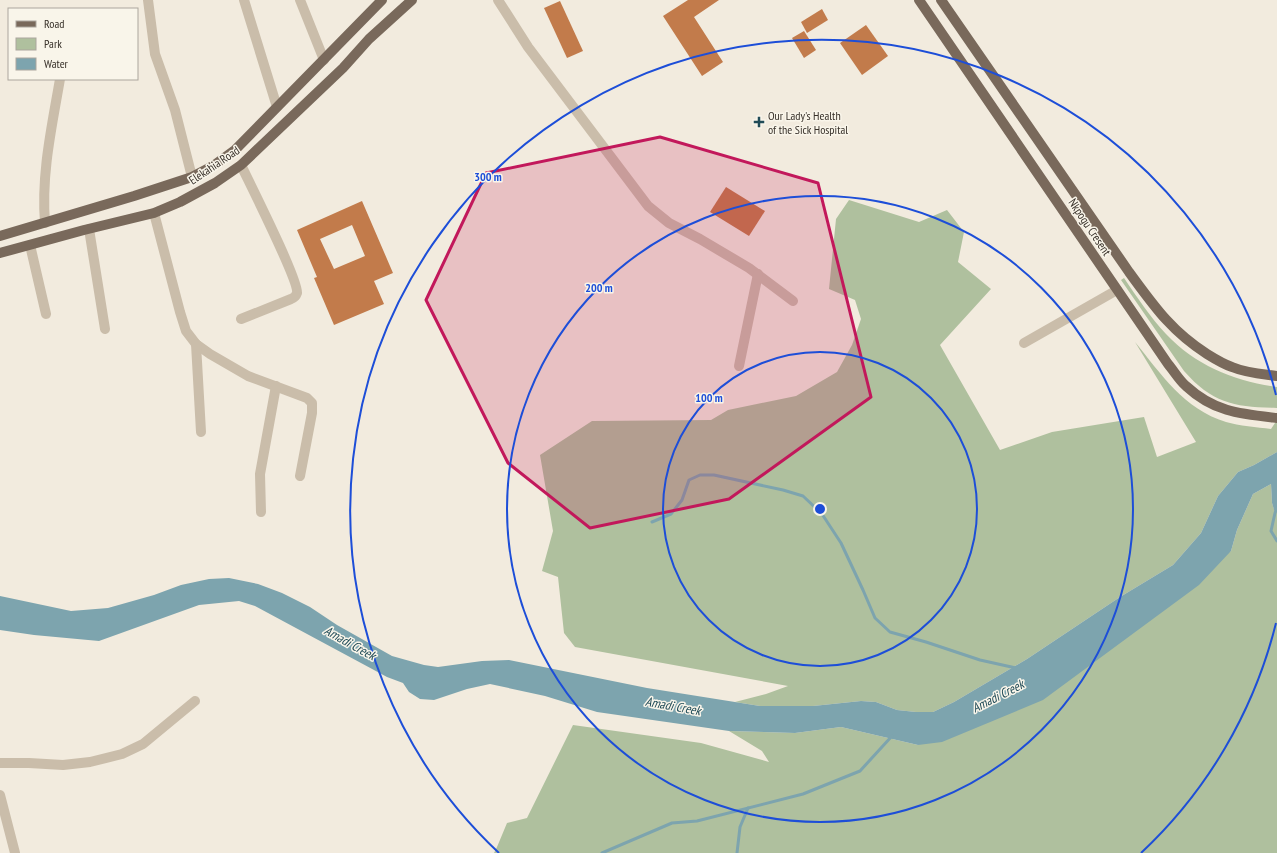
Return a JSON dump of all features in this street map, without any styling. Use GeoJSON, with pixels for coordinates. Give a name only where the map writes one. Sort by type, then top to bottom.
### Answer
{"type":"FeatureCollection","features":[{"type":"Feature","properties":{"kind":"main road","name":"Elekahia Road"},"geometry":{"type":"LineString","coordinates":[[0,236],[192,177],[213,166],[235,150],[382,0]]}},
{"type":"Feature","properties":{"kind":"main road","name":"Elekahia Road"},"geometry":{"type":"LineString","coordinates":[[0,254],[89,229],[154,213],[180,202],[215,183],[241,165],[412,0]]}},
{"type":"Feature","properties":{"kind":"main road","name":"Nkpogu Cresent"},"geometry":{"type":"LineString","coordinates":[[919,0],[1168,364],[1185,385],[1211,404],[1228,411],[1277,418]]}},
{"type":"Feature","properties":{"kind":"main road","name":"Nkpogu Cresent"},"geometry":{"type":"LineString","coordinates":[[941,0],[1125,266],[1161,315],[1186,340],[1220,362],[1233,368],[1277,376]]}},
{"type":"Feature","properties":{"kind":"street"},"geometry":{"type":"LineString","coordinates":[[148,0],[155,54],[175,110],[192,177]]}},
{"type":"Feature","properties":{"kind":"street"},"geometry":{"type":"LineString","coordinates":[[244,0],[277,107]]}},
{"type":"Feature","properties":{"kind":"street"},"geometry":{"type":"LineString","coordinates":[[300,0],[324,60]]}},
{"type":"Feature","properties":{"kind":"street"},"geometry":{"type":"LineString","coordinates":[[498,0],[528,47],[648,206],[669,223],[739,261],[793,301]]}},
{"type":"Feature","properties":{"kind":"street"},"geometry":{"type":"LineString","coordinates":[[45,222],[44,207],[47,155],[60,80]]}},
{"type":"Feature","properties":{"kind":"street"},"geometry":{"type":"LineString","coordinates":[[241,165],[289,268],[297,292],[295,297],[291,299],[241,319]]}},
{"type":"Feature","properties":{"kind":"street"},"geometry":{"type":"LineString","coordinates":[[154,213],[186,331],[196,344],[248,376],[307,398],[312,403],[312,413],[300,476]]}},
{"type":"Feature","properties":{"kind":"street"},"geometry":{"type":"LineString","coordinates":[[89,229],[105,329]]}},
{"type":"Feature","properties":{"kind":"street"},"geometry":{"type":"LineString","coordinates":[[30,245],[46,314]]}},
{"type":"Feature","properties":{"kind":"street"},"geometry":{"type":"LineString","coordinates":[[739,366],[758,274]]}},
{"type":"Feature","properties":{"kind":"street"},"geometry":{"type":"LineString","coordinates":[[1024,343],[1117,290]]}},
{"type":"Feature","properties":{"kind":"street"},"geometry":{"type":"LineString","coordinates":[[196,344],[201,432]]}},
{"type":"Feature","properties":{"kind":"street"},"geometry":{"type":"LineString","coordinates":[[261,512],[260,474],[276,386]]}},
{"type":"Feature","properties":{"kind":"street"},"geometry":{"type":"LineString","coordinates":[[0,763],[63,765],[90,762],[122,754],[143,744],[195,701]]}},
{"type":"Feature","properties":{"kind":"street"},"geometry":{"type":"LineString","coordinates":[[0,794],[15,853]]}},
{"type":"Feature","properties":{"kind":"highlighted area"},"geometry":{"type":"Polygon","coordinates":[[[660,137],[818,183],[871,397],[729,499],[590,528],[508,463],[426,300],[486,173],[660,137]]]}},
{"type":"Feature","properties":{"kind":"green space"},"geometry":{"type":"Polygon","coordinates":[[[849,200],[919,222],[947,210],[964,232],[958,262],[991,289],[940,345],[1000,450],[1052,432],[1144,417],[1157,457],[1196,442],[1135,342],[1174,389],[1198,409],[1226,422],[1242,425],[1271,429],[1277,420],[1277,452],[1238,472],[1218,496],[1201,533],[1173,565],[1120,597],[1027,659],[954,702],[933,712],[897,710],[876,702],[861,701],[813,706],[760,706],[735,702],[766,694],[788,686],[575,647],[564,633],[558,577],[542,571],[553,531],[540,455],[592,421],[711,420],[728,410],[796,396],[837,372],[852,345],[861,319],[855,300],[829,289],[836,219],[849,200]]]}},
{"type":"Feature","properties":{"kind":"green space"},"geometry":{"type":"Polygon","coordinates":[[[1124,278],[1155,321],[1178,345],[1203,363],[1231,376],[1246,381],[1277,387],[1277,408],[1237,405],[1226,402],[1205,391],[1184,371],[1121,280],[1124,278]]]}},
{"type":"Feature","properties":{"kind":"green space"},"geometry":{"type":"Polygon","coordinates":[[[1271,484],[1272,503],[1275,512],[1277,510],[1277,853],[494,853],[507,823],[527,818],[573,725],[701,743],[769,762],[762,751],[729,731],[795,733],[841,727],[918,745],[1231,551],[1237,530],[1253,494],[1271,484]]]}},
{"type":"Feature","properties":{"kind":"water","name":"Amadi Creek"},"geometry":{"type":"Polygon","coordinates":[[[1277,452],[1277,510],[1275,513],[1272,503],[1271,484],[1253,494],[1237,530],[1231,551],[1199,585],[1043,700],[942,742],[918,745],[841,727],[795,733],[729,731],[597,712],[545,696],[490,684],[467,689],[434,700],[420,699],[409,692],[403,683],[387,677],[255,606],[239,601],[199,605],[99,641],[34,635],[0,630],[0,596],[71,611],[108,608],[154,595],[181,585],[209,579],[229,578],[258,584],[282,593],[310,607],[337,625],[392,656],[424,665],[438,667],[482,661],[509,660],[647,688],[760,706],[813,706],[861,701],[876,702],[897,710],[933,712],[954,702],[1027,659],[1120,597],[1173,565],[1201,533],[1218,496],[1238,472],[1277,452]]]}},
{"type":"Feature","properties":{"kind":"building"},"geometry":{"type":"Polygon","coordinates":[[[688,0],[719,0],[694,17],[723,62],[702,76],[663,16],[688,0]]]}},
{"type":"Feature","properties":{"kind":"building"},"geometry":{"type":"Polygon","coordinates":[[[560,1],[583,51],[567,58],[544,8],[560,1]]]}},
{"type":"Feature","properties":{"kind":"building"},"geometry":{"type":"Polygon","coordinates":[[[822,9],[828,20],[807,33],[801,22],[822,9]]]}},
{"type":"Feature","properties":{"kind":"building"},"geometry":{"type":"Polygon","coordinates":[[[866,25],[888,56],[862,75],[840,43],[866,25]]]}},
{"type":"Feature","properties":{"kind":"building"},"geometry":{"type":"Polygon","coordinates":[[[804,31],[816,50],[804,58],[792,38],[804,31]]]}},
{"type":"Feature","properties":{"kind":"building"},"geometry":{"type":"Polygon","coordinates":[[[726,187],[765,211],[749,236],[710,212],[726,187]]]}},
{"type":"Feature","properties":{"kind":"building"},"geometry":{"type":"Polygon","coordinates":[[[362,201],[393,273],[374,281],[384,304],[334,325],[314,278],[317,277],[297,230],[362,201]],[[352,225],[320,239],[334,269],[365,256],[352,225]]]}},
{"type":"Feature","properties":{"kind":"waterway"},"geometry":{"type":"LineString","coordinates":[[652,522],[671,514],[682,500],[689,480],[700,475],[714,475],[783,490],[803,496],[822,514],[841,543],[875,618],[890,632],[980,660],[1016,668]]}},
{"type":"Feature","properties":{"kind":"waterway"},"geometry":{"type":"LineString","coordinates":[[1277,508],[1271,531],[1277,541]]}},
{"type":"Feature","properties":{"kind":"waterway"},"geometry":{"type":"LineString","coordinates":[[602,853],[672,823],[697,821],[803,794],[860,771],[892,736]]}},
{"type":"Feature","properties":{"kind":"waterway"},"geometry":{"type":"LineString","coordinates":[[737,853],[740,827],[748,808]]}},
{"type":"Feature","properties":{"kind":"place","name":"Our Lady's Health of the Sick Hospital"},"geometry":{"type":"Point","coordinates":[759,122]}}]}
